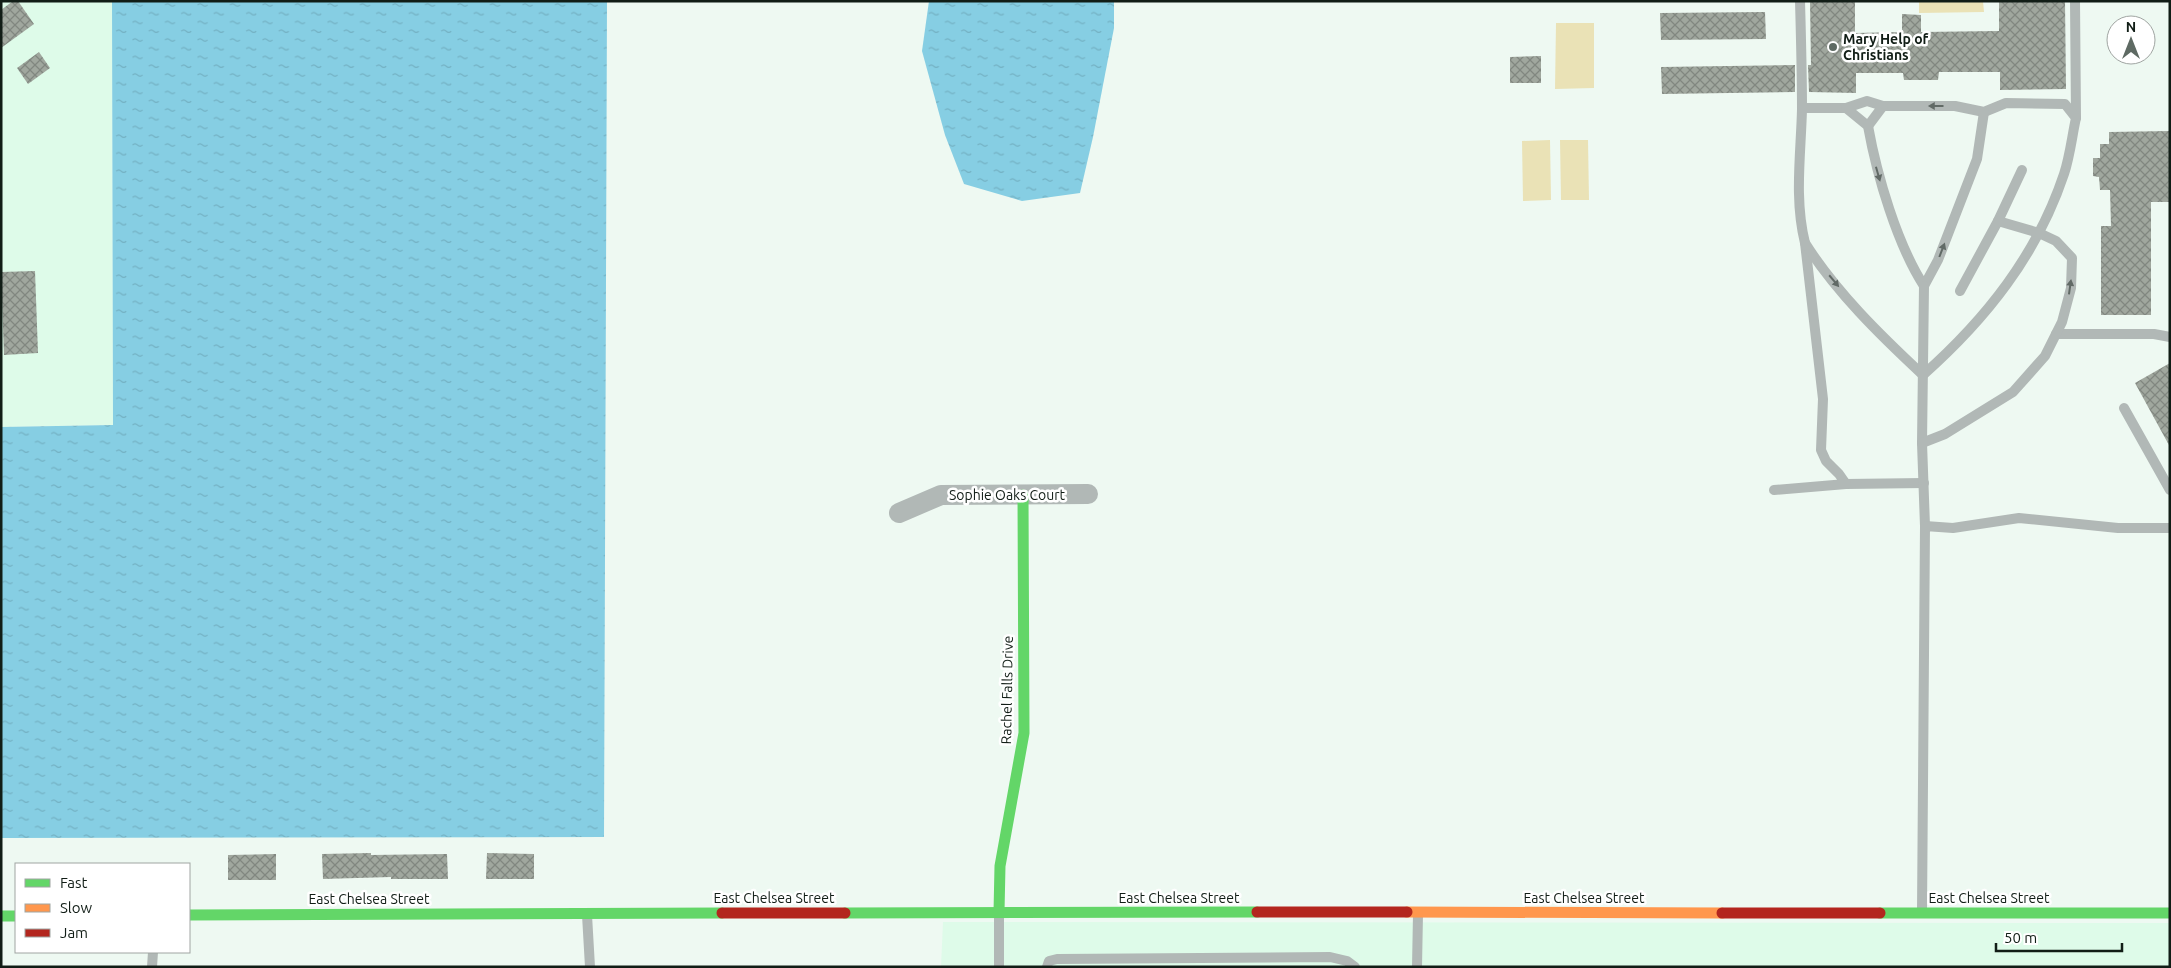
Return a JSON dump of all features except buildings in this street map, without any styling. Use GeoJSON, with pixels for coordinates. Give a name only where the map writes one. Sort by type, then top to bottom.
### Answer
{"type":"FeatureCollection","features":[{"type":"Feature","properties":{"kind":"street","name":"Sophie Oaks Court"},"geometry":{"type":"LineString","coordinates":[[899,513],[940,495],[1088,494]]}},
{"type":"Feature","properties":{"kind":"street","name":"Rachel Falls Drive"},"geometry":{"type":"LineString","coordinates":[[999,912],[1000,866],[1024,733],[1022,495]]}},
{"type":"Feature","properties":{"kind":"street","name":"East Chelsea Street"},"geometry":{"type":"LineString","coordinates":[[190,915],[999,912],[2170,914]]}},
{"type":"Feature","properties":{"kind":"street"},"geometry":{"type":"LineString","coordinates":[[1,916],[15,916]]}},
{"type":"Feature","properties":{"kind":"lane"},"geometry":{"type":"LineString","coordinates":[[1800,1],[1802,108],[1799,200],[1823,399],[1821,450],[1826,461],[1846,484]]}},
{"type":"Feature","properties":{"kind":"lane"},"geometry":{"type":"LineString","coordinates":[[1923,375],[1984,316],[2016,273],[2039,233],[2065,173],[2076,118],[2075,1]]}},
{"type":"Feature","properties":{"kind":"lane"},"geometry":{"type":"LineString","coordinates":[[1802,108],[1846,108],[1867,101],[1883,106],[1955,106],[1984,112],[2006,103],[2065,104],[2076,118]]}},
{"type":"Feature","properties":{"kind":"lane"},"geometry":{"type":"LineString","coordinates":[[1868,126],[1883,106]]}},
{"type":"Feature","properties":{"kind":"lane"},"geometry":{"type":"LineString","coordinates":[[1846,108],[1868,126],[1873,153],[1884,192],[1912,269],[1924,286]]}},
{"type":"Feature","properties":{"kind":"lane"},"geometry":{"type":"LineString","coordinates":[[1922,913],[1925,526],[1922,443],[1924,286],[1938,260],[1977,159],[1984,112]]}},
{"type":"Feature","properties":{"kind":"lane"},"geometry":{"type":"LineString","coordinates":[[1960,291],[1998,221],[2022,170]]}},
{"type":"Feature","properties":{"kind":"lane"},"geometry":{"type":"LineString","coordinates":[[1922,443],[1945,434],[2013,392],[2045,356],[2062,322],[2071,288],[2072,258],[2056,241],[2039,233],[1998,221]]}},
{"type":"Feature","properties":{"kind":"lane"},"geometry":{"type":"LineString","coordinates":[[1805,243],[1815,259],[1878,333],[1923,375]]}},
{"type":"Feature","properties":{"kind":"lane"},"geometry":{"type":"LineString","coordinates":[[2056,334],[2154,334],[2170,337]]}},
{"type":"Feature","properties":{"kind":"lane"},"geometry":{"type":"LineString","coordinates":[[2124,408],[2170,490]]}},
{"type":"Feature","properties":{"kind":"lane"},"geometry":{"type":"LineString","coordinates":[[1774,490],[1846,484],[1924,484]]}},
{"type":"Feature","properties":{"kind":"lane"},"geometry":{"type":"LineString","coordinates":[[1925,526],[1953,528],[2019,518],[2118,528],[2170,528]]}},
{"type":"Feature","properties":{"kind":"lane"},"geometry":{"type":"LineString","coordinates":[[999,912],[999,967]]}},
{"type":"Feature","properties":{"kind":"lane"},"geometry":{"type":"LineString","coordinates":[[1417,967],[1418,913]]}},
{"type":"Feature","properties":{"kind":"lane"},"geometry":{"type":"LineString","coordinates":[[586,914],[590,967]]}},
{"type":"Feature","properties":{"kind":"lane"},"geometry":{"type":"LineString","coordinates":[[152,967],[153,953]]}},
{"type":"Feature","properties":{"kind":"lane"},"geometry":{"type":"LineString","coordinates":[[1046,967],[1050,961],[1057,959],[1330,957],[1347,961],[1355,967]]}},
{"type":"Feature","properties":{"kind":"shaded area"},"geometry":{"type":"Polygon","coordinates":[[[1,1],[112,1],[113,425],[1,427],[1,1]]]}},
{"type":"Feature","properties":{"kind":"shaded area"},"geometry":{"type":"Polygon","coordinates":[[[1919,1],[1983,1],[1984,12],[1919,13],[1919,1]]]}},
{"type":"Feature","properties":{"kind":"shaded area"},"geometry":{"type":"Polygon","coordinates":[[[1556,23],[1594,23],[1594,88],[1555,89],[1556,23]]]}},
{"type":"Feature","properties":{"kind":"shaded area"},"geometry":{"type":"Polygon","coordinates":[[[1550,140],[1551,200],[1523,201],[1522,141],[1550,140]]]}},
{"type":"Feature","properties":{"kind":"shaded area"},"geometry":{"type":"Polygon","coordinates":[[[1560,140],[1588,140],[1589,200],[1561,200],[1560,140]]]}},
{"type":"Feature","properties":{"kind":"shaded area"},"geometry":{"type":"Polygon","coordinates":[[[943,922],[2170,923],[2170,967],[941,967],[943,922]]]}},
{"type":"Feature","properties":{"kind":"water"},"geometry":{"type":"Polygon","coordinates":[[[112,1],[607,1],[604,837],[1,838],[1,427],[113,425],[112,1]]]}},
{"type":"Feature","properties":{"kind":"water"},"geometry":{"type":"Polygon","coordinates":[[[929,1],[1114,1],[1114,28],[1080,193],[1022,201],[964,184],[945,135],[922,51],[929,1]]]}},
{"type":"Feature","properties":{"kind":"traffic: fast"},"geometry":{"type":"LineString","coordinates":[[999,912],[1000,866],[1024,733],[1023,495]]}},
{"type":"Feature","properties":{"kind":"traffic: fast"},"geometry":{"type":"LineString","coordinates":[[845,913],[1257,912]]}},
{"type":"Feature","properties":{"kind":"traffic: fast"},"geometry":{"type":"LineString","coordinates":[[190,915],[722,913]]}},
{"type":"Feature","properties":{"kind":"traffic: fast"},"geometry":{"type":"LineString","coordinates":[[1880,913],[2170,913]]}},
{"type":"Feature","properties":{"kind":"traffic: fast"},"geometry":{"type":"LineString","coordinates":[[1,916],[15,916]]}},
{"type":"Feature","properties":{"kind":"traffic: slow"},"geometry":{"type":"LineString","coordinates":[[1407,912],[1722,913]]}},
{"type":"Feature","properties":{"kind":"traffic: jam"},"geometry":{"type":"LineString","coordinates":[[1257,912],[1407,912]]}},
{"type":"Feature","properties":{"kind":"traffic: jam"},"geometry":{"type":"LineString","coordinates":[[722,913],[845,913]]}},
{"type":"Feature","properties":{"kind":"traffic: jam"},"geometry":{"type":"LineString","coordinates":[[1722,913],[1880,913]]}},
{"type":"Feature","properties":{"kind":"place","name":"Mary Help of Christians"},"geometry":{"type":"Point","coordinates":[1833,47]}}]}
